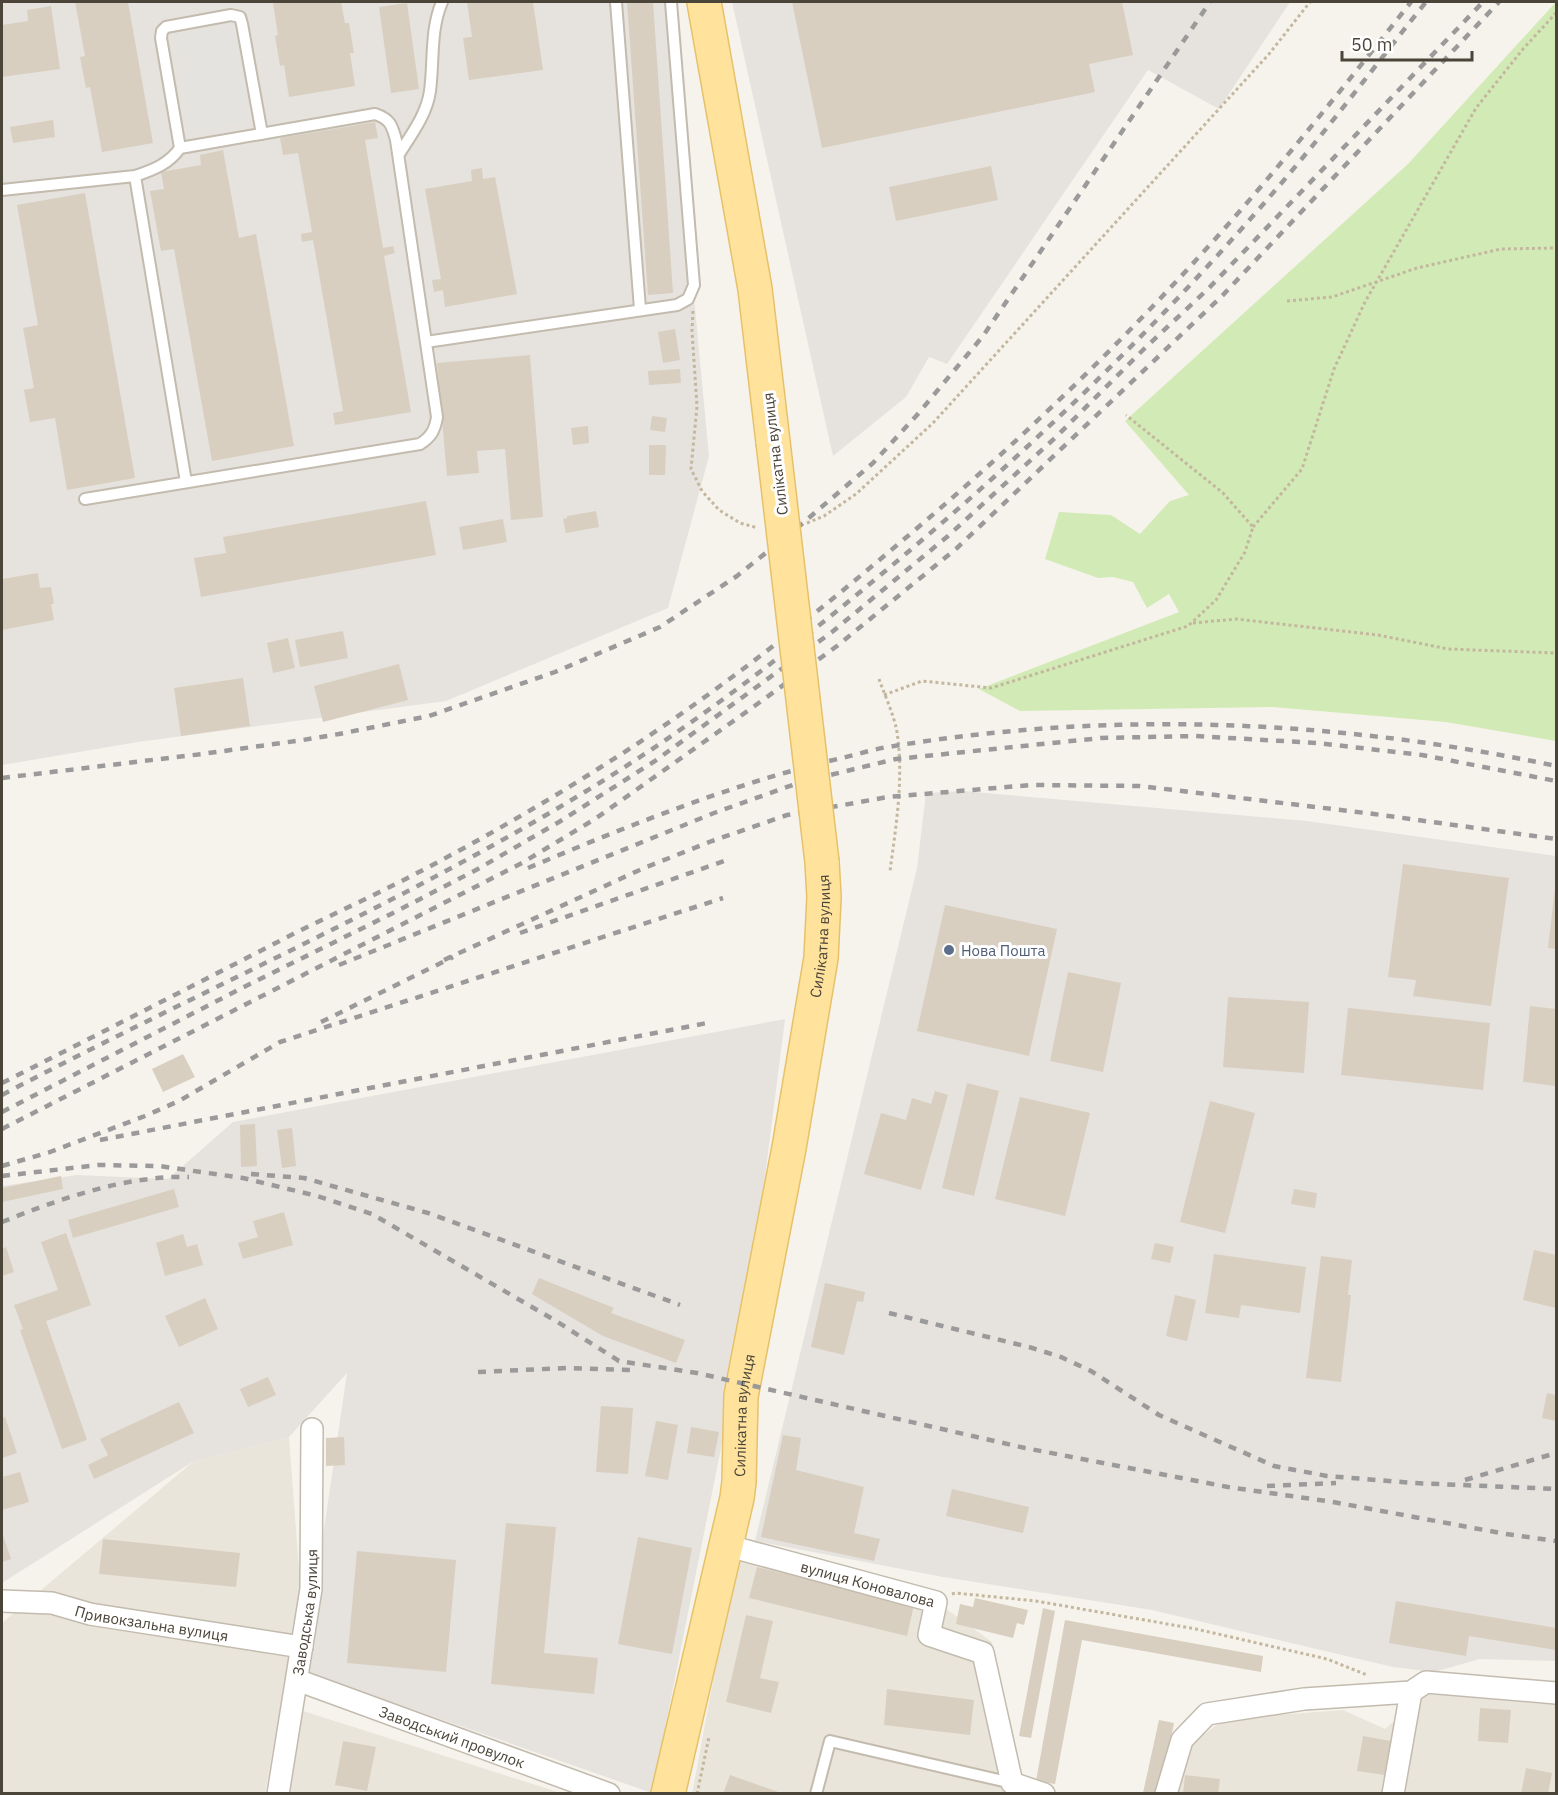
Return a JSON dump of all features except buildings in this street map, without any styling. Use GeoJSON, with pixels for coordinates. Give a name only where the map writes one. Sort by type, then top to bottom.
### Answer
{"type":"FeatureCollection","features":[{"type":"Feature","properties":{"kind":"main road","name":"Силікатна вулиця"},"geometry":{"type":"LineString","coordinates":[[668,1794],[739,1482],[742,1393],[816,994],[824,925],[822,862],[755,288],[704,2]]}},
{"type":"Feature","properties":{"kind":"street","name":"Заводська вулиця"},"geometry":{"type":"LineString","coordinates":[[278,1794],[311,1589],[312,1429]]}},
{"type":"Feature","properties":{"kind":"street","name":"вулиця Коновалова"},"geometry":{"type":"LineString","coordinates":[[725,1545],[936,1602],[929,1635],[983,1653],[1012,1783]]}},
{"type":"Feature","properties":{"kind":"street","name":"Привокзальна вулиця"},"geometry":{"type":"LineString","coordinates":[[2,1601],[52,1603],[90,1614],[302,1647]]}},
{"type":"Feature","properties":{"kind":"street","name":"Заводський провулок"},"geometry":{"type":"LineString","coordinates":[[297,1680],[609,1794]]}},
{"type":"Feature","properties":{"kind":"street"},"geometry":{"type":"LineString","coordinates":[[1166,1794],[1182,1740],[1207,1714],[1304,1699],[1411,1692],[1426,1682],[1557,1693]]}},
{"type":"Feature","properties":{"kind":"street"},"geometry":{"type":"LineString","coordinates":[[1393,1794],[1411,1692]]}},
{"type":"Feature","properties":{"kind":"street"},"geometry":{"type":"LineString","coordinates":[[1012,1783],[1044,1794]]}},
{"type":"Feature","properties":{"kind":"lane"},"geometry":{"type":"LineString","coordinates":[[399,154],[414,131],[430,92],[434,37],[442,2]]}},
{"type":"Feature","properties":{"kind":"lane"},"geometry":{"type":"LineString","coordinates":[[616,2],[640,309]]}},
{"type":"Feature","properties":{"kind":"lane"},"geometry":{"type":"LineString","coordinates":[[426,342],[677,305],[688,299],[694,285],[671,2]]}},
{"type":"Feature","properties":{"kind":"lane"},"geometry":{"type":"LineString","coordinates":[[180,148],[161,38],[162,32],[166,27],[231,15],[240,17],[242,24],[262,134]]}},
{"type":"Feature","properties":{"kind":"lane"},"geometry":{"type":"LineString","coordinates":[[2,190],[135,176],[155,169],[171,159],[180,148],[375,114],[386,117],[393,128],[399,154],[437,417],[430,437],[420,444],[85,499]]}},
{"type":"Feature","properties":{"kind":"lane"},"geometry":{"type":"LineString","coordinates":[[135,176],[186,482]]}},
{"type":"Feature","properties":{"kind":"lane"},"geometry":{"type":"LineString","coordinates":[[816,1794],[830,1741],[1012,1783]]}},
{"type":"Feature","properties":{"kind":"path"},"geometry":{"type":"LineString","coordinates":[[800,527],[824,516],[856,494],[933,423],[1269,54],[1310,2]]}},
{"type":"Feature","properties":{"kind":"path"},"geometry":{"type":"LineString","coordinates":[[884,695],[922,681],[991,688],[1188,626],[1216,600],[1245,552],[1253,527],[1302,469],[1334,369],[1375,283],[1476,108],[1523,49],[1557,13]]}},
{"type":"Feature","properties":{"kind":"path"},"geometry":{"type":"LineString","coordinates":[[1287,301],[1332,297],[1417,268],[1501,249],[1557,248]]}},
{"type":"Feature","properties":{"kind":"path"},"geometry":{"type":"LineString","coordinates":[[694,285],[692,331],[697,406],[691,469],[702,491],[720,510],[740,523],[759,528]]}},
{"type":"Feature","properties":{"kind":"path"},"geometry":{"type":"LineString","coordinates":[[1126,416],[1223,493],[1253,527]]}},
{"type":"Feature","properties":{"kind":"path"},"geometry":{"type":"LineString","coordinates":[[1191,623],[1236,619],[1378,635],[1448,649],[1557,652]]}},
{"type":"Feature","properties":{"kind":"path"},"geometry":{"type":"LineString","coordinates":[[879,680],[897,730],[898,816],[890,872]]}},
{"type":"Feature","properties":{"kind":"path"},"geometry":{"type":"LineString","coordinates":[[936,1602],[955,1593],[1036,1601],[1207,1631],[1327,1659],[1369,1675]]}},
{"type":"Feature","properties":{"kind":"shaded area"},"geometry":{"type":"Polygon","coordinates":[[[2,2],[666,2],[709,456],[668,608],[446,701],[138,742],[2,765],[2,2]]]}},
{"type":"Feature","properties":{"kind":"shaded area"},"geometry":{"type":"Polygon","coordinates":[[[732,2],[1290,2],[1219,109],[1148,70],[947,364],[929,357],[906,397],[833,456],[732,2]]]}},
{"type":"Feature","properties":{"kind":"shaded area"},"geometry":{"type":"Polygon","coordinates":[[[235,25],[251,121],[192,131],[176,34],[235,25]]]}},
{"type":"Feature","properties":{"kind":"shaded area"},"geometry":{"type":"Polygon","coordinates":[[[962,791],[1307,821],[1556,856],[1556,1661],[1480,1659],[1434,1672],[1393,1667],[1152,1610],[943,1577],[755,1541],[917,868],[926,793],[962,791]]]}},
{"type":"Feature","properties":{"kind":"shaded area"},"geometry":{"type":"Polygon","coordinates":[[[785,1019],[747,1318],[652,1793],[303,1671],[347,1373],[289,1437],[194,1461],[2,1583],[2,1186],[77,1175],[168,1179],[233,1122],[785,1019]]]}},
{"type":"Feature","properties":{"kind":"shaded area"},"geometry":{"type":"Polygon","coordinates":[[[289,1437],[301,1596],[265,1793],[2,1793],[2,1623],[194,1461],[289,1437]]]}},
{"type":"Feature","properties":{"kind":"shaded area"},"geometry":{"type":"Polygon","coordinates":[[[736,1558],[942,1606],[992,1642],[1018,1791],[1025,1793],[692,1794],[736,1558]]]}},
{"type":"Feature","properties":{"kind":"shaded area"},"geometry":{"type":"Polygon","coordinates":[[[1426,1694],[1556,1705],[1556,1793],[1176,1794],[1189,1746],[1224,1719],[1343,1710],[1385,1729],[1426,1694]]]}},
{"type":"Feature","properties":{"kind":"shaded area"},"geometry":{"type":"Polygon","coordinates":[[[300,1710],[561,1793],[287,1794],[300,1710]]]}},
{"type":"Feature","properties":{"kind":"green space"},"geometry":{"type":"Polygon","coordinates":[[[1556,2],[1556,741],[1446,722],[1273,707],[1020,711],[979,689],[1179,612],[1169,594],[1147,608],[1133,582],[1113,577],[1098,578],[1045,559],[1059,512],[1111,515],[1140,534],[1170,501],[1189,495],[1125,421],[1408,164],[1556,2]]]}},
{"type":"Feature","properties":{"kind":"railway"},"geometry":{"type":"LineString","coordinates":[[2,778],[303,740],[429,716],[555,672],[660,627],[737,576],[797,528],[873,463],[917,415],[983,336],[1210,2]]}},
{"type":"Feature","properties":{"kind":"railway"},"geometry":{"type":"LineString","coordinates":[[2,1083],[299,931],[406,879],[489,834],[639,743],[785,637],[971,482],[1124,336],[1253,196],[1411,2]]}},
{"type":"Feature","properties":{"kind":"railway"},"geometry":{"type":"LineString","coordinates":[[2,1095],[380,906],[528,825],[636,759],[706,712],[774,661],[872,582],[976,493],[1126,352],[1287,177],[1426,2]]}},
{"type":"Feature","properties":{"kind":"railway"},"geometry":{"type":"LineString","coordinates":[[2,1112],[476,870],[559,822],[655,761],[832,632],[948,536],[1056,437],[1209,288],[1483,2]]}},
{"type":"Feature","properties":{"kind":"railway"},"geometry":{"type":"LineString","coordinates":[[2,1129],[522,863],[595,819],[837,646],[957,548],[1222,296],[1499,2]]}},
{"type":"Feature","properties":{"kind":"railway"},"geometry":{"type":"LineString","coordinates":[[528,868],[722,792],[802,768],[881,748],[976,735],[1059,727],[1143,724],[1226,725],[1392,738],[1475,750],[1556,766]]}},
{"type":"Feature","properties":{"kind":"railway"},"geometry":{"type":"LineString","coordinates":[[339,965],[714,813],[801,782],[896,759],[1101,738],[1195,736],[1317,743],[1422,755],[1556,781]]}},
{"type":"Feature","properties":{"kind":"railway"},"geometry":{"type":"LineString","coordinates":[[444,960],[644,868],[712,841],[787,815],[888,797],[1031,785],[1140,786],[1556,839]]}},
{"type":"Feature","properties":{"kind":"railway"},"geometry":{"type":"LineString","coordinates":[[520,933],[724,861]]}},
{"type":"Feature","properties":{"kind":"railway"},"geometry":{"type":"LineString","coordinates":[[2,1166],[50,1152],[179,1101],[280,1042],[723,898]]}},
{"type":"Feature","properties":{"kind":"railway"},"geometry":{"type":"LineString","coordinates":[[321,1022],[453,957]]}},
{"type":"Feature","properties":{"kind":"railway"},"geometry":{"type":"LineString","coordinates":[[100,1140],[707,1023]]}},
{"type":"Feature","properties":{"kind":"railway"},"geometry":{"type":"LineString","coordinates":[[2,1176],[98,1165],[159,1166],[243,1178],[317,1196],[372,1214],[556,1321],[619,1361],[697,1373],[1025,1448],[1228,1487],[1333,1502],[1556,1541]]}},
{"type":"Feature","properties":{"kind":"railway"},"geometry":{"type":"LineString","coordinates":[[251,1174],[304,1178],[428,1213],[680,1305]]}},
{"type":"Feature","properties":{"kind":"railway"},"geometry":{"type":"LineString","coordinates":[[2,1222],[70,1197],[118,1184],[166,1177],[189,1177]]}},
{"type":"Feature","properties":{"kind":"railway"},"geometry":{"type":"LineString","coordinates":[[889,1313],[1061,1357],[1091,1371],[1159,1415],[1274,1466],[1327,1476],[1414,1483],[1556,1489]]}},
{"type":"Feature","properties":{"kind":"railway"},"geometry":{"type":"LineString","coordinates":[[478,1372],[567,1368],[634,1370]]}},
{"type":"Feature","properties":{"kind":"railway"},"geometry":{"type":"LineString","coordinates":[[1465,1480],[1556,1453]]}},
{"type":"Feature","properties":{"kind":"railway"},"geometry":{"type":"LineString","coordinates":[[1267,1486],[1336,1483]]}},
{"type":"Feature","properties":{"kind":"place","name":"Нова Пошта"},"geometry":{"type":"Point","coordinates":[949,950]}}]}
